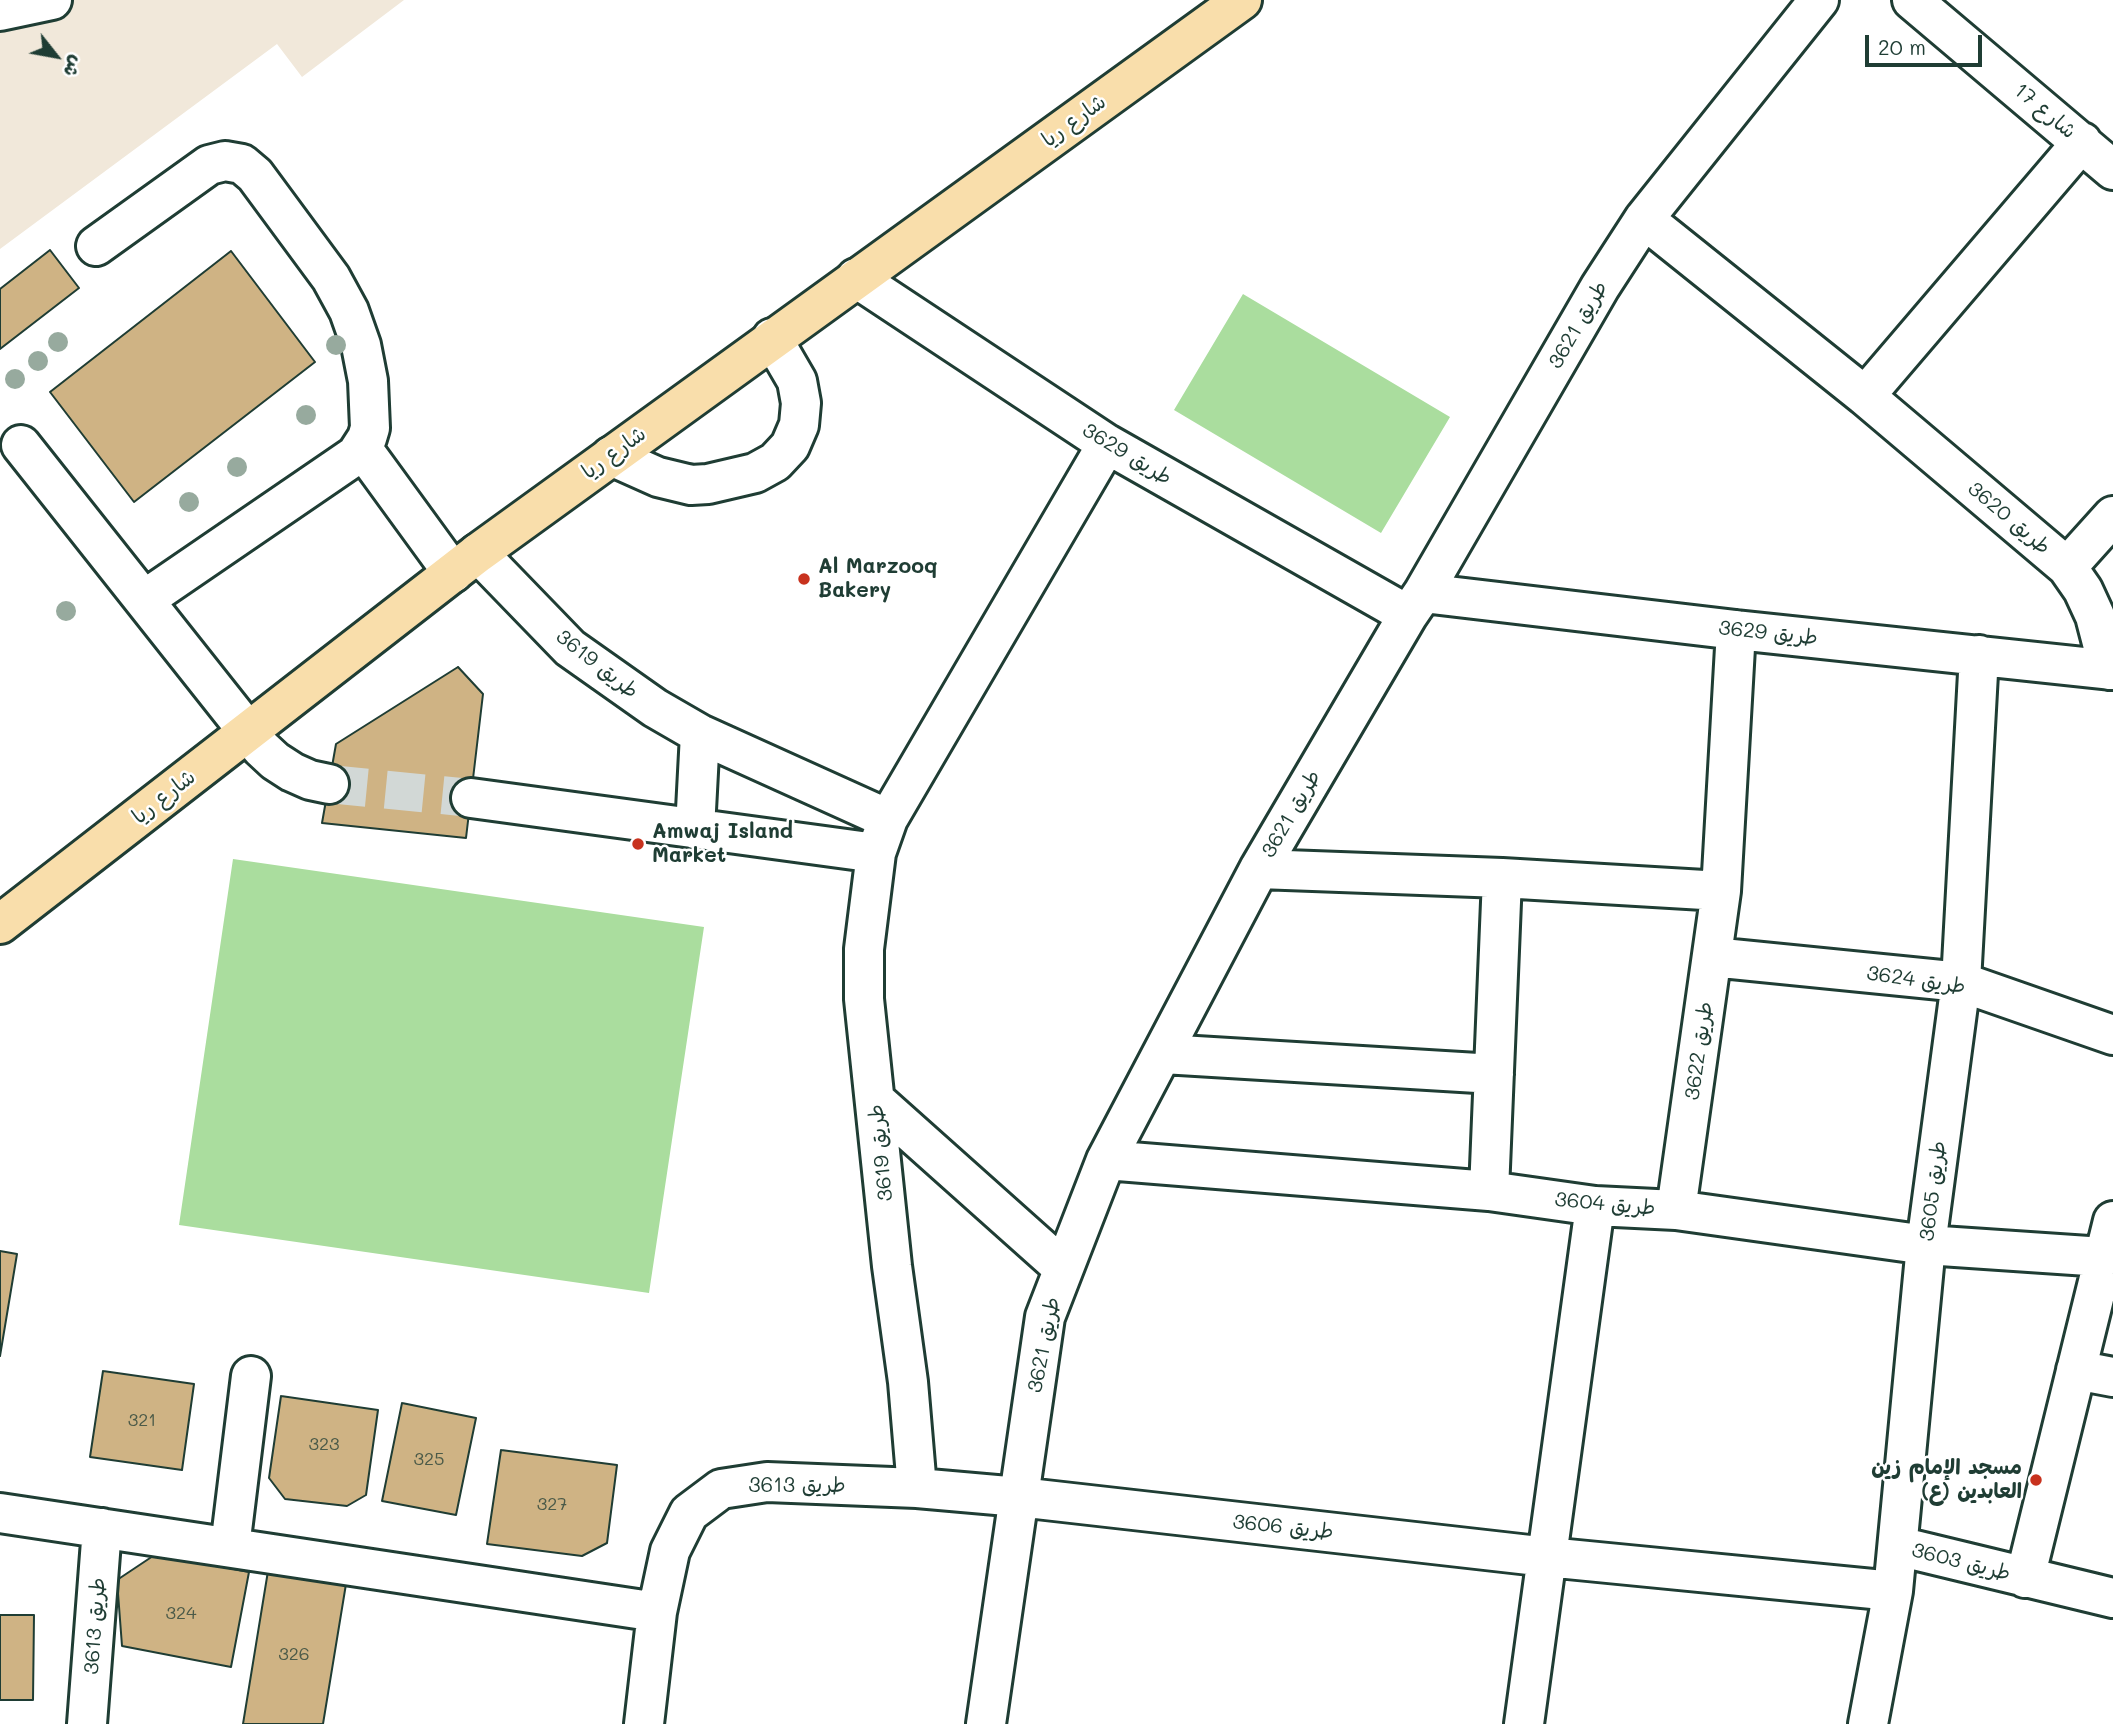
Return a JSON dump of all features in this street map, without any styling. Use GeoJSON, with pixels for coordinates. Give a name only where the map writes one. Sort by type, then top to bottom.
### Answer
{"type":"FeatureCollection","features":[{"type":"Feature","properties":{"kind":"main road","name":"شارع ريا"},"geometry":{"type":"LineString","coordinates":[[0,923],[466,563],[772,338],[1242,0]]}},
{"type":"Feature","properties":{"kind":"street"},"geometry":{"type":"LineString","coordinates":[[0,11],[52,0]]}},
{"type":"Feature","properties":{"kind":"street","name":"طريق 3621"},"geometry":{"type":"LineString","coordinates":[[986,1724],[1045,1317],[1107,1160],[1259,869],[1600,287],[1644,219],[1819,0]]}},
{"type":"Feature","properties":{"kind":"street","name":"شارع 17"},"geometry":{"type":"LineString","coordinates":[[1912,0],[2113,170]]}},
{"type":"Feature","properties":{"kind":"street"},"geometry":{"type":"LineString","coordinates":[[1865,396],[2082,142]]}},
{"type":"Feature","properties":{"kind":"street"},"geometry":{"type":"LineString","coordinates":[[96,246],[209,165],[225,160],[234,161],[249,169],[331,278],[349,311],[361,345],[369,393],[370,428],[362,448],[350,460],[144,600]]}},
{"type":"Feature","properties":{"kind":"street","name":"طريق 3620"},"geometry":{"type":"LineString","coordinates":[[1644,219],[1865,396],[2067,568],[2083,590],[2095,616],[2111,670]]}},
{"type":"Feature","properties":{"kind":"street","name":"طريق 3629"},"geometry":{"type":"LineString","coordinates":[[856,278],[1107,444],[1415,604],[1736,630],[2111,670]]}},
{"type":"Feature","properties":{"kind":"street"},"geometry":{"type":"LineString","coordinates":[[611,456],[658,477],[691,485],[708,484],[755,473],[775,462],[790,446],[799,425],[802,403],[797,381],[772,338]]}},
{"type":"Feature","properties":{"kind":"street","name":"طريق 3619"},"geometry":{"type":"LineString","coordinates":[[917,1488],[908,1382],[892,1266],[864,999],[864,949],[882,836],[1107,444]]}},
{"type":"Feature","properties":{"kind":"street"},"geometry":{"type":"LineString","coordinates":[[21,445],[261,748],[275,761],[310,780],[329,784]]}},
{"type":"Feature","properties":{"kind":"street","name":"طريق 3619"},"geometry":{"type":"LineString","coordinates":[[362,448],[466,563],[570,648],[645,701],[699,734],[882,836]]}},
{"type":"Feature","properties":{"kind":"street"},"geometry":{"type":"LineString","coordinates":[[2067,568],[2113,516]]}},
{"type":"Feature","properties":{"kind":"street","name":"طريق 3622"},"geometry":{"type":"LineString","coordinates":[[1676,1210],[1721,891],[1736,630]]}},
{"type":"Feature","properties":{"kind":"street","name":"طريق 3605"},"geometry":{"type":"LineString","coordinates":[[1868,1724],[1893,1591],[1926,1245],[1961,982],[1979,655]]}},
{"type":"Feature","properties":{"kind":"street"},"geometry":{"type":"LineString","coordinates":[[695,829],[699,734]]}},
{"type":"Feature","properties":{"kind":"street"},"geometry":{"type":"LineString","coordinates":[[471,798],[695,829],[882,836]]}},
{"type":"Feature","properties":{"kind":"street"},"geometry":{"type":"LineString","coordinates":[[1259,869],[1502,878],[1721,891]]}},
{"type":"Feature","properties":{"kind":"street"},"geometry":{"type":"LineString","coordinates":[[1489,1191],[1502,878]]}},
{"type":"Feature","properties":{"kind":"street","name":"طريق 3624"},"geometry":{"type":"LineString","coordinates":[[1712,957],[1961,982],[2113,1035]]}},
{"type":"Feature","properties":{"kind":"street"},"geometry":{"type":"LineString","coordinates":[[1163,1054],[1494,1074]]}},
{"type":"Feature","properties":{"kind":"street"},"geometry":{"type":"LineString","coordinates":[[876,1101],[1063,1268]]}},
{"type":"Feature","properties":{"kind":"street","name":"طريق 3604"},"geometry":{"type":"LineString","coordinates":[[1107,1160],[1489,1191],[1595,1206],[1676,1210],[1926,1245],[2103,1257]]}},
{"type":"Feature","properties":{"kind":"street"},"geometry":{"type":"LineString","coordinates":[[1524,1724],[1595,1206]]}},
{"type":"Feature","properties":{"kind":"street","name":"طريق 3603"},"geometry":{"type":"LineString","coordinates":[[2025,1578],[2113,1221]]}},
{"type":"Feature","properties":{"kind":"street"},"geometry":{"type":"LineString","coordinates":[[2076,1370],[2113,1377]]}},
{"type":"Feature","properties":{"kind":"street"},"geometry":{"type":"LineString","coordinates":[[230,1548],[251,1376]]}},
{"type":"Feature","properties":{"kind":"street","name":"طريق 3613"},"geometry":{"type":"LineString","coordinates":[[644,1724],[657,1612],[670,1551],[690,1513],[721,1489],[767,1482],[917,1488],[1018,1497]]}},
{"type":"Feature","properties":{"kind":"street","name":"طريق 3606"},"geometry":{"type":"LineString","coordinates":[[1018,1497],[1547,1557],[1893,1591]]}},
{"type":"Feature","properties":{"kind":"street"},"geometry":{"type":"LineString","coordinates":[[0,1513],[657,1612]]}},
{"type":"Feature","properties":{"kind":"street","name":"طريق 3613"},"geometry":{"type":"LineString","coordinates":[[88,1724],[102,1528]]}},
{"type":"Feature","properties":{"kind":"street","name":"طريق 3603"},"geometry":{"type":"LineString","coordinates":[[1898,1546],[2113,1598]]}},
{"type":"Feature","properties":{"kind":"shaded area"},"geometry":{"type":"Polygon","coordinates":[[[0,0],[404,0],[302,77],[277,44],[0,249],[0,0]]]}},
{"type":"Feature","properties":{"kind":"green space"},"geometry":{"type":"Polygon","coordinates":[[[1243,294],[1450,417],[1381,533],[1174,410],[1243,294]]]}},
{"type":"Feature","properties":{"kind":"green space"},"geometry":{"type":"Polygon","coordinates":[[[233,859],[704,927],[649,1293],[179,1225],[233,859]]]}},
{"type":"Feature","properties":{"kind":"building"},"geometry":{"type":"Polygon","coordinates":[[[50,250],[79,288],[0,349],[0,289],[50,250]]]}},
{"type":"Feature","properties":{"kind":"building"},"geometry":{"type":"Polygon","coordinates":[[[231,251],[315,362],[134,502],[50,392],[231,251]]]}},
{"type":"Feature","properties":{"kind":"building"},"geometry":{"type":"Polygon","coordinates":[[[458,667],[483,694],[466,838],[322,823],[336,744],[458,667]]]}},
{"type":"Feature","properties":{"kind":"building"},"geometry":{"type":"Polygon","coordinates":[[[0,1251],[17,1254],[0,1356],[0,1251]]]}},
{"type":"Feature","properties":{"kind":"building"},"geometry":{"type":"Polygon","coordinates":[[[103,1371],[194,1384],[182,1470],[90,1457],[103,1371]]]}},
{"type":"Feature","properties":{"kind":"building"},"geometry":{"type":"Polygon","coordinates":[[[281,1396],[378,1410],[366,1495],[347,1506],[285,1499],[269,1478],[281,1396]]]}},
{"type":"Feature","properties":{"kind":"building"},"geometry":{"type":"Polygon","coordinates":[[[402,1403],[476,1418],[456,1515],[382,1501],[402,1403]]]}},
{"type":"Feature","properties":{"kind":"building"},"geometry":{"type":"Polygon","coordinates":[[[501,1450],[617,1465],[607,1543],[582,1556],[487,1544],[501,1450]]]}},
{"type":"Feature","properties":{"kind":"building"},"geometry":{"type":"Polygon","coordinates":[[[156,1554],[249,1572],[231,1667],[122,1646],[117,1580],[156,1554]]]}},
{"type":"Feature","properties":{"kind":"building"},"geometry":{"type":"Polygon","coordinates":[[[268,1571],[346,1584],[323,1724],[243,1724],[268,1571]]]}},
{"type":"Feature","properties":{"kind":"building"},"geometry":{"type":"Polygon","coordinates":[[[0,1615],[34,1615],[33,1700],[0,1700],[0,1615]]]}},
{"type":"Feature","properties":{"kind":"tunnel"},"geometry":{"type":"LineString","coordinates":[[329,784],[471,798]]}},
{"type":"Feature","properties":{"kind":"place","name":"Al Marzooq Bakery"},"geometry":{"type":"Point","coordinates":[804,579]}},
{"type":"Feature","properties":{"kind":"place","name":"Amwaj Island Market"},"geometry":{"type":"Point","coordinates":[638,844]}},
{"type":"Feature","properties":{"kind":"place","name":"مسجد الإمام زين العابدين (ع)"},"geometry":{"type":"Point","coordinates":[2036,1480]}}]}
